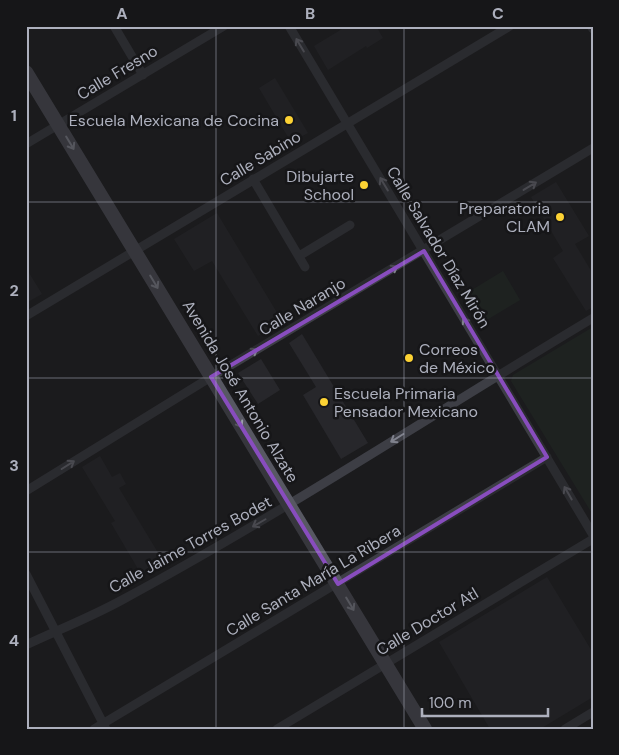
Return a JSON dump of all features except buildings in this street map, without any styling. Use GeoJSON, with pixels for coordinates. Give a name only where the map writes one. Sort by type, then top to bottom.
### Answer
{"type":"FeatureCollection","features":[{"type":"Feature","properties":{"kind":"main road","name":"Avenida José Antonio Alzate"},"geometry":{"type":"LineString","coordinates":[[26,72],[386,663],[423,728]]}},
{"type":"Feature","properties":{"kind":"street"},"geometry":{"type":"LineString","coordinates":[[114,26],[143,75]]}},
{"type":"Feature","properties":{"kind":"street","name":"Calle Fresno"},"geometry":{"type":"LineString","coordinates":[[26,144],[224,26]]}},
{"type":"Feature","properties":{"kind":"street","name":"Calle Salvador Díaz Mirón"},"geometry":{"type":"LineString","coordinates":[[289,26],[593,537]]}},
{"type":"Feature","properties":{"kind":"street","name":"Calle Sabino"},"geometry":{"type":"LineString","coordinates":[[26,316],[510,26]]}},
{"type":"Feature","properties":{"kind":"street","name":"Calle Naranjo"},"geometry":{"type":"LineString","coordinates":[[26,491],[211,377],[593,148]]}},
{"type":"Feature","properties":{"kind":"street"},"geometry":{"type":"LineString","coordinates":[[253,180],[305,267]]}},
{"type":"Feature","properties":{"kind":"street"},"geometry":{"type":"LineString","coordinates":[[299,256],[350,225]]}},
{"type":"Feature","properties":{"kind":"street","name":"Calle Jaime Torres Bodet"},"geometry":{"type":"LineString","coordinates":[[26,645],[120,601],[290,505],[593,318]]}},
{"type":"Feature","properties":{"kind":"street","name":"Calle Santa María La Ribera"},"geometry":{"type":"LineString","coordinates":[[94,729],[105,726],[547,457]]}},
{"type":"Feature","properties":{"kind":"street","name":"Calle Doctor Atl"},"geometry":{"type":"LineString","coordinates":[[277,729],[593,537]]}},
{"type":"Feature","properties":{"kind":"street"},"geometry":{"type":"LineString","coordinates":[[26,574],[105,726]]}},
{"type":"Feature","properties":{"kind":"street"},"geometry":{"type":"LineString","coordinates":[[566,729],[593,712]]}},
{"type":"Feature","properties":{"kind":"highlighted area"},"geometry":{"type":"Polygon","coordinates":[[[424,251],[547,457],[338,584],[211,377],[424,251]]]}},
{"type":"Feature","properties":{"kind":"shaded area"},"geometry":{"type":"Polygon","coordinates":[[[347,26],[376,26],[383,38],[367,48],[366,46],[328,70],[314,46],[347,26]]]}},
{"type":"Feature","properties":{"kind":"shaded area","name":"Escuela Mexicana de Cocina"},"geometry":{"type":"Polygon","coordinates":[[[275,78],[308,133],[291,142],[259,88],[275,78]]]}},
{"type":"Feature","properties":{"kind":"shaded area"},"geometry":{"type":"Polygon","coordinates":[[[556,182],[589,236],[575,244],[593,274],[593,307],[586,311],[553,258],[563,251],[531,197],[556,182]]]}},
{"type":"Feature","properties":{"kind":"shaded area"},"geometry":{"type":"Polygon","coordinates":[[[217,213],[282,321],[258,336],[212,261],[194,271],[174,239],[217,213]]]}},
{"type":"Feature","properties":{"kind":"shaded area"},"geometry":{"type":"Polygon","coordinates":[[[26,268],[42,294],[26,303],[26,268]]]}},
{"type":"Feature","properties":{"kind":"shaded area"},"geometry":{"type":"Polygon","coordinates":[[[503,271],[520,300],[480,324],[462,296],[503,271]]]}},
{"type":"Feature","properties":{"kind":"shaded area"},"geometry":{"type":"Polygon","coordinates":[[[593,327],[593,515],[511,381],[513,375],[593,327]]]}},
{"type":"Feature","properties":{"kind":"shaded area","name":"Escuela Primaria Pensador Mexicano"},"geometry":{"type":"Polygon","coordinates":[[[302,334],[368,443],[341,459],[303,395],[316,387],[289,343],[302,334]]]}},
{"type":"Feature","properties":{"kind":"shaded area"},"geometry":{"type":"Polygon","coordinates":[[[261,359],[280,390],[258,404],[238,373],[261,359]]]}},
{"type":"Feature","properties":{"kind":"shaded area"},"geometry":{"type":"Polygon","coordinates":[[[100,456],[112,477],[120,473],[126,484],[119,488],[163,561],[141,574],[111,523],[115,521],[82,467],[100,456]]]}},
{"type":"Feature","properties":{"kind":"shaded area"},"geometry":{"type":"Polygon","coordinates":[[[547,577],[593,653],[593,697],[540,729],[490,729],[439,642],[547,577]]]}},
{"type":"Feature","properties":{"kind":"place","name":"Escuela Mexicana de Cocina"},"geometry":{"type":"Point","coordinates":[289,120]}},
{"type":"Feature","properties":{"kind":"place","name":"Dibujarte School"},"geometry":{"type":"Point","coordinates":[364,185]}},
{"type":"Feature","properties":{"kind":"place","name":"Preparatoria CLAM"},"geometry":{"type":"Point","coordinates":[560,217]}},
{"type":"Feature","properties":{"kind":"place","name":"Correos de México"},"geometry":{"type":"Point","coordinates":[409,358]}},
{"type":"Feature","properties":{"kind":"place","name":"Escuela Primaria Pensador Mexicano"},"geometry":{"type":"Point","coordinates":[324,402]}}]}
